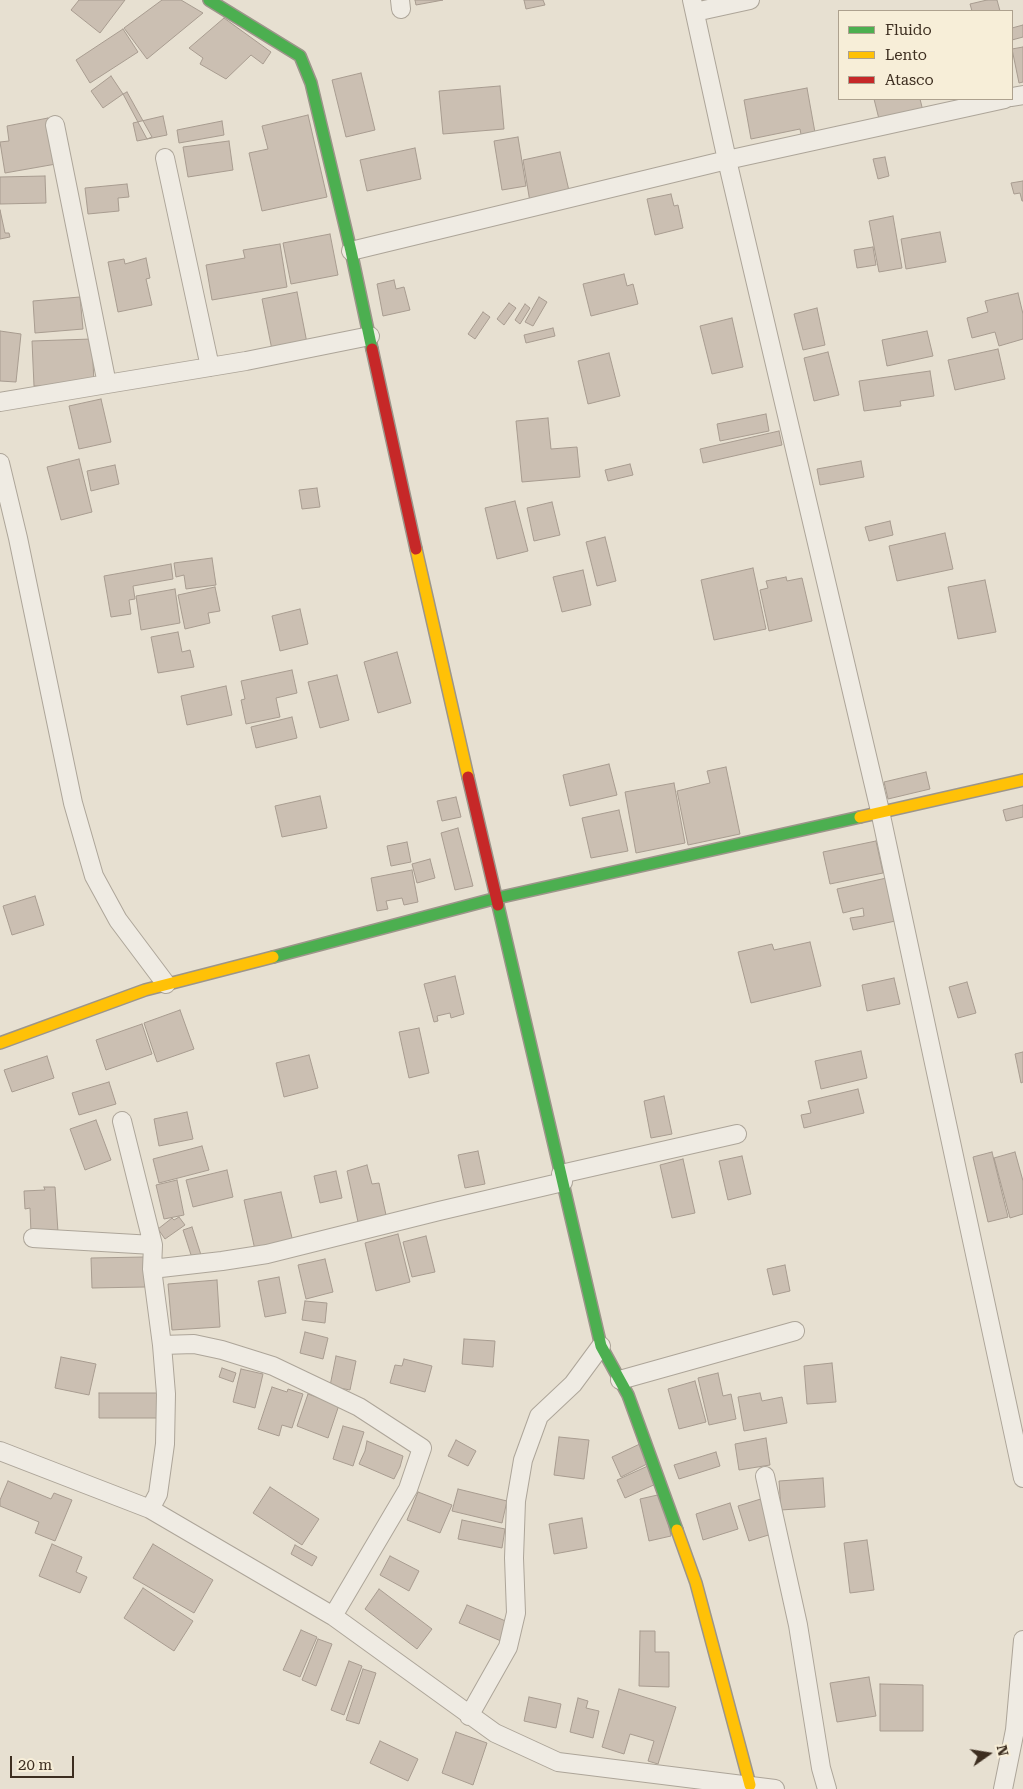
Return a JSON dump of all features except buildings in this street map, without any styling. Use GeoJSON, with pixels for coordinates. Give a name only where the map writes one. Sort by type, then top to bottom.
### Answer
{"type":"FeatureCollection","features":[{"type":"Feature","properties":{"kind":"street"},"geometry":{"type":"LineString","coordinates":[[209,0],[300,56],[311,83],[370,336],[429,611],[601,1346],[628,1395],[696,1583],[750,1785]]}},
{"type":"Feature","properties":{"kind":"street"},"geometry":{"type":"LineString","coordinates":[[750,0],[693,6],[727,160],[880,811],[1023,1478]]}},
{"type":"Feature","properties":{"kind":"street"},"geometry":{"type":"LineString","coordinates":[[351,251],[727,160],[1000,100]]}},
{"type":"Feature","properties":{"kind":"street"},"geometry":{"type":"LineString","coordinates":[[55,125],[108,384]]}},
{"type":"Feature","properties":{"kind":"street"},"geometry":{"type":"LineString","coordinates":[[165,158],[210,367]]}},
{"type":"Feature","properties":{"kind":"street"},"geometry":{"type":"LineString","coordinates":[[0,402],[210,367],[370,336]]}},
{"type":"Feature","properties":{"kind":"street"},"geometry":{"type":"LineString","coordinates":[[0,463],[18,538],[74,803],[94,876],[118,920],[166,984]]}},
{"type":"Feature","properties":{"kind":"street"},"geometry":{"type":"LineString","coordinates":[[0,1043],[145,990],[497,898],[1023,780]]}},
{"type":"Feature","properties":{"kind":"street"},"geometry":{"type":"LineString","coordinates":[[122,1121],[153,1245],[152,1269],[166,1394],[165,1444],[158,1494],[150,1509]]}},
{"type":"Feature","properties":{"kind":"street"},"geometry":{"type":"LineString","coordinates":[[152,1269],[267,1254],[737,1134]]}},
{"type":"Feature","properties":{"kind":"street"},"geometry":{"type":"LineString","coordinates":[[33,1238],[153,1245]]}},
{"type":"Feature","properties":{"kind":"street"},"geometry":{"type":"LineString","coordinates":[[620,1380],[796,1330]]}},
{"type":"Feature","properties":{"kind":"street"},"geometry":{"type":"LineString","coordinates":[[162,1345],[194,1344],[222,1350],[273,1366],[359,1407],[422,1448],[408,1489],[333,1616]]}},
{"type":"Feature","properties":{"kind":"street"},"geometry":{"type":"LineString","coordinates":[[469,1716],[508,1646],[516,1613],[514,1558],[516,1501],[523,1460],[539,1416],[573,1384],[601,1346]]}},
{"type":"Feature","properties":{"kind":"street"},"geometry":{"type":"LineString","coordinates":[[0,1451],[150,1509],[333,1616],[495,1733],[558,1762],[699,1784],[750,1785],[775,1789]]}},
{"type":"Feature","properties":{"kind":"street"},"geometry":{"type":"LineString","coordinates":[[765,1476],[798,1624],[820,1768],[827,1789]]}},
{"type":"Feature","properties":{"kind":"street"},"geometry":{"type":"LineString","coordinates":[[1003,1789],[1014,1730],[1022,1667],[1023,1640]]}},
{"type":"Feature","properties":{"kind":"traffic: fast"},"geometry":{"type":"LineString","coordinates":[[209,0],[300,56],[311,83],[372,349]]}},
{"type":"Feature","properties":{"kind":"traffic: fast"},"geometry":{"type":"LineString","coordinates":[[273,957],[497,898],[860,817]]}},
{"type":"Feature","properties":{"kind":"traffic: fast"},"geometry":{"type":"LineString","coordinates":[[498,905],[601,1346],[628,1395],[677,1530]]}},
{"type":"Feature","properties":{"kind":"traffic: slow"},"geometry":{"type":"LineString","coordinates":[[416,549],[468,777]]}},
{"type":"Feature","properties":{"kind":"traffic: slow"},"geometry":{"type":"LineString","coordinates":[[860,817],[1023,780]]}},
{"type":"Feature","properties":{"kind":"traffic: slow"},"geometry":{"type":"LineString","coordinates":[[0,1043],[145,990],[273,957]]}},
{"type":"Feature","properties":{"kind":"traffic: slow"},"geometry":{"type":"LineString","coordinates":[[677,1530],[696,1583],[750,1785]]}},
{"type":"Feature","properties":{"kind":"traffic: jam"},"geometry":{"type":"LineString","coordinates":[[372,349],[416,549]]}},
{"type":"Feature","properties":{"kind":"traffic: jam"},"geometry":{"type":"LineString","coordinates":[[468,777],[498,905]]}}]}
